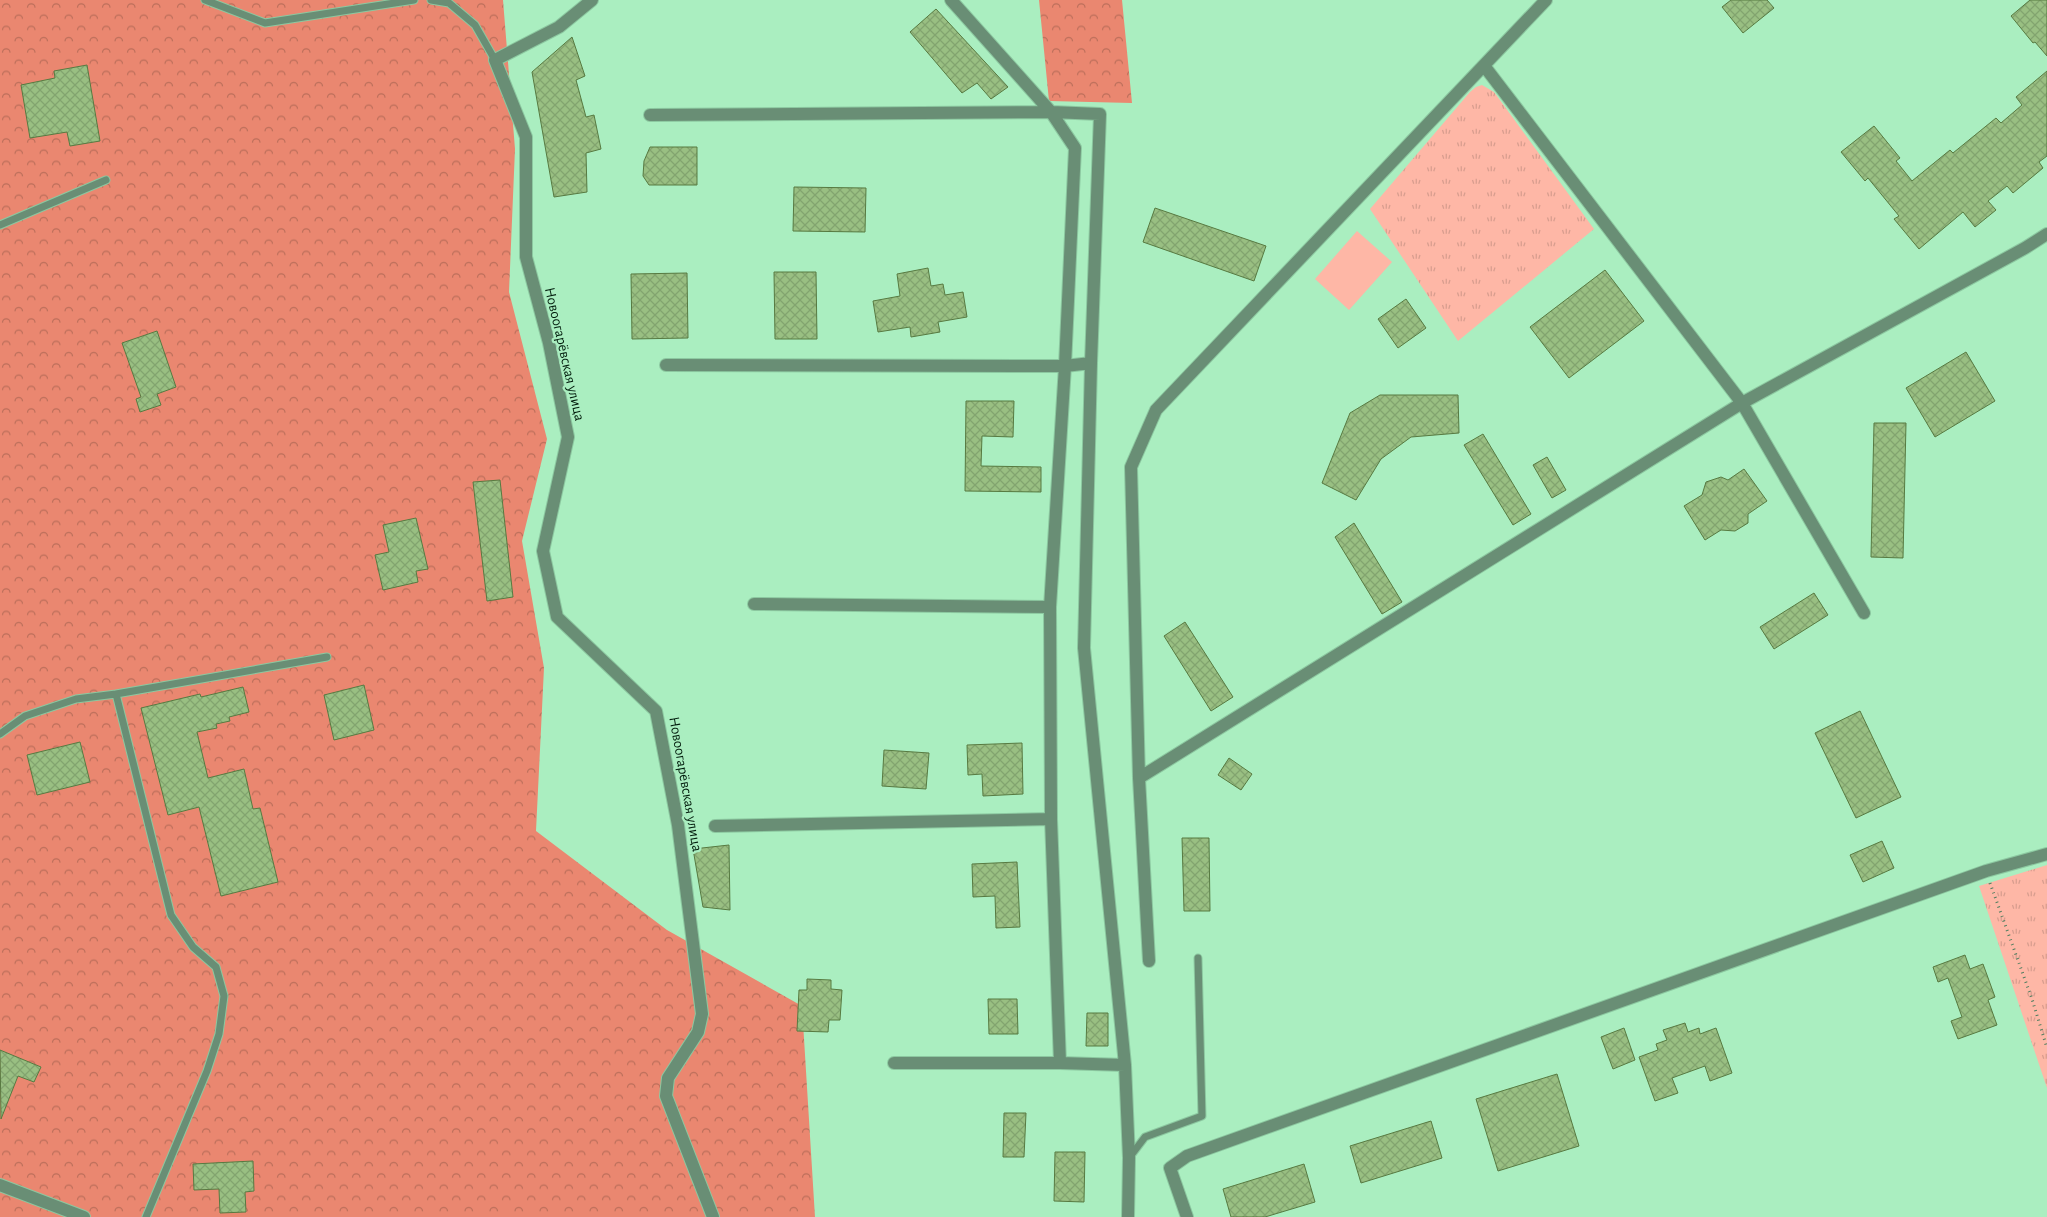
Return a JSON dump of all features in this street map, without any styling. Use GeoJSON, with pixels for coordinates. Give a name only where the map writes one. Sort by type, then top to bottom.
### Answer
{"type":"FeatureCollection","features":[{"type":"Feature","properties":{"kind":"street"},"geometry":{"type":"LineString","coordinates":[[496,60],[559,28],[592,0]]}},
{"type":"Feature","properties":{"kind":"street"},"geometry":{"type":"LineString","coordinates":[[951,0],[1051,112],[1075,148],[1065,366],[1050,606],[1052,820],[1060,1063]]}},
{"type":"Feature","properties":{"kind":"street"},"geometry":{"type":"LineString","coordinates":[[1149,961],[1139,778],[1130,467],[1156,410],[1546,0]]}},
{"type":"Feature","properties":{"kind":"street","name":"Новоогарёвская улица"},"geometry":{"type":"LineString","coordinates":[[496,60],[526,137],[526,257],[549,344],[568,438],[543,551],[557,617],[656,711],[678,825],[702,1014],[698,1032],[668,1078],[666,1096],[713,1217]]}},
{"type":"Feature","properties":{"kind":"street"},"geometry":{"type":"LineString","coordinates":[[1484,67],[1742,403],[1864,613]]}},
{"type":"Feature","properties":{"kind":"street"},"geometry":{"type":"LineString","coordinates":[[650,114],[1051,112],[1100,114],[1091,363],[1084,648],[1125,1065],[1129,1158],[1128,1217]]}},
{"type":"Feature","properties":{"kind":"street"},"geometry":{"type":"LineString","coordinates":[[1139,778],[1742,403],[1999,263],[2047,234]]}},
{"type":"Feature","properties":{"kind":"street"},"geometry":{"type":"LineString","coordinates":[[666,365],[1065,366],[1091,363]]}},
{"type":"Feature","properties":{"kind":"street"},"geometry":{"type":"LineString","coordinates":[[754,604],[1050,606]]}},
{"type":"Feature","properties":{"kind":"street"},"geometry":{"type":"LineString","coordinates":[[714,826],[1052,820]]}},
{"type":"Feature","properties":{"kind":"street"},"geometry":{"type":"LineString","coordinates":[[1187,1217],[1170,1168],[1187,1156],[1986,871],[2047,854]]}},
{"type":"Feature","properties":{"kind":"street"},"geometry":{"type":"LineString","coordinates":[[894,1062],[1125,1065]]}},
{"type":"Feature","properties":{"kind":"street"},"geometry":{"type":"LineString","coordinates":[[0,1185],[84,1217]]}},
{"type":"Feature","properties":{"kind":"lane"},"geometry":{"type":"LineString","coordinates":[[205,0],[265,23],[414,0]]}},
{"type":"Feature","properties":{"kind":"lane"},"geometry":{"type":"LineString","coordinates":[[431,0],[449,3],[475,25],[496,60]]}},
{"type":"Feature","properties":{"kind":"lane"},"geometry":{"type":"LineString","coordinates":[[0,225],[106,180]]}},
{"type":"Feature","properties":{"kind":"lane"},"geometry":{"type":"LineString","coordinates":[[0,734],[25,716],[76,700],[327,657]]}},
{"type":"Feature","properties":{"kind":"lane"},"geometry":{"type":"LineString","coordinates":[[116,694],[171,915],[193,947],[216,967],[224,996],[219,1034],[207,1071],[146,1217]]}},
{"type":"Feature","properties":{"kind":"lane"},"geometry":{"type":"LineString","coordinates":[[1129,1158],[1145,1137],[1202,1116],[1198,958]]}},
{"type":"Feature","properties":{"kind":"path"},"geometry":{"type":"LineString","coordinates":[[1986,871],[2032,999],[2047,1048]]}},
{"type":"Feature","properties":{"kind":"green space"},"geometry":{"type":"Polygon","coordinates":[[[0,0],[503,0],[515,149],[509,292],[547,439],[522,541],[544,668],[536,831],[667,930],[802,1006],[815,1217],[0,1217],[0,0]]]}},
{"type":"Feature","properties":{"kind":"green space"},"geometry":{"type":"Polygon","coordinates":[[[1039,0],[1122,0],[1132,103],[1049,101],[1039,0]]]}},
{"type":"Feature","properties":{"kind":"green space"},"geometry":{"type":"Polygon","coordinates":[[[1482,85],[1494,92],[1594,229],[1458,341],[1370,209],[1470,92],[1482,85]]]}},
{"type":"Feature","properties":{"kind":"green space"},"geometry":{"type":"Polygon","coordinates":[[[1357,231],[1392,262],[1349,310],[1315,279],[1357,231]]]}},
{"type":"Feature","properties":{"kind":"green space"},"geometry":{"type":"Polygon","coordinates":[[[2047,865],[2047,1088],[1979,886],[2047,865]]]}},
{"type":"Feature","properties":{"kind":"building"},"geometry":{"type":"Polygon","coordinates":[[[1731,0],[1767,0],[1774,8],[1743,33],[1722,7],[1731,0]]]}},
{"type":"Feature","properties":{"kind":"building"},"geometry":{"type":"Polygon","coordinates":[[[2030,0],[2047,0],[2047,56],[2035,42],[2033,43],[2011,16],[2030,0]]]}},
{"type":"Feature","properties":{"kind":"building"},"geometry":{"type":"Polygon","coordinates":[[[936,9],[1008,87],[991,99],[977,83],[962,93],[910,32],[936,9]]]}},
{"type":"Feature","properties":{"kind":"building"},"geometry":{"type":"Polygon","coordinates":[[[572,37],[585,76],[576,80],[586,117],[594,115],[601,149],[586,153],[587,192],[554,197],[532,72],[572,37]]]}},
{"type":"Feature","properties":{"kind":"building"},"geometry":{"type":"Polygon","coordinates":[[[87,65],[100,141],[70,146],[67,132],[30,138],[21,85],[55,78],[54,71],[87,65]]]}},
{"type":"Feature","properties":{"kind":"building"},"geometry":{"type":"Polygon","coordinates":[[[2047,71],[2047,156],[2039,162],[2043,168],[2013,193],[2007,186],[1988,201],[1996,210],[1975,227],[1963,212],[1919,249],[1894,219],[1899,216],[1868,178],[1865,181],[1841,152],[1874,126],[1900,158],[1896,161],[1912,181],[1950,150],[1953,153],[1996,118],[2001,123],[2022,105],[2016,97],[2047,71]]]}},
{"type":"Feature","properties":{"kind":"building"},"geometry":{"type":"Polygon","coordinates":[[[650,147],[697,147],[697,185],[649,185],[643,176],[644,161],[650,147]]]}},
{"type":"Feature","properties":{"kind":"building"},"geometry":{"type":"Polygon","coordinates":[[[794,187],[866,188],[865,232],[793,231],[794,187]]]}},
{"type":"Feature","properties":{"kind":"building"},"geometry":{"type":"Polygon","coordinates":[[[1155,208],[1266,246],[1254,281],[1143,242],[1155,208]]]}},
{"type":"Feature","properties":{"kind":"building"},"geometry":{"type":"Polygon","coordinates":[[[928,268],[931,286],[943,284],[945,295],[963,292],[967,317],[938,322],[940,332],[911,337],[910,327],[878,332],[873,301],[900,296],[897,274],[928,268]]]}},
{"type":"Feature","properties":{"kind":"building"},"geometry":{"type":"Polygon","coordinates":[[[1605,270],[1644,321],[1569,378],[1530,327],[1605,270]]]}},
{"type":"Feature","properties":{"kind":"building"},"geometry":{"type":"Polygon","coordinates":[[[774,272],[816,272],[817,339],[775,339],[774,272]]]}},
{"type":"Feature","properties":{"kind":"building"},"geometry":{"type":"Polygon","coordinates":[[[687,273],[688,338],[632,339],[631,274],[687,273]]]}},
{"type":"Feature","properties":{"kind":"building"},"geometry":{"type":"Polygon","coordinates":[[[1406,299],[1426,328],[1398,348],[1378,319],[1406,299]]]}},
{"type":"Feature","properties":{"kind":"building"},"geometry":{"type":"Polygon","coordinates":[[[157,331],[176,387],[157,394],[161,405],[140,412],[136,399],[141,397],[122,343],[157,331]]]}},
{"type":"Feature","properties":{"kind":"building"},"geometry":{"type":"Polygon","coordinates":[[[1966,352],[1995,401],[1935,437],[1906,388],[1966,352]]]}},
{"type":"Feature","properties":{"kind":"building"},"geometry":{"type":"Polygon","coordinates":[[[1380,395],[1458,395],[1459,433],[1411,437],[1381,459],[1356,500],[1322,483],[1350,413],[1380,395]]]}},
{"type":"Feature","properties":{"kind":"building"},"geometry":{"type":"Polygon","coordinates":[[[966,401],[1014,401],[1013,437],[982,436],[981,466],[1041,467],[1041,492],[965,491],[966,401]]]}},
{"type":"Feature","properties":{"kind":"building"},"geometry":{"type":"Polygon","coordinates":[[[1874,423],[1906,423],[1903,558],[1871,557],[1874,423]]]}},
{"type":"Feature","properties":{"kind":"building"},"geometry":{"type":"Polygon","coordinates":[[[1483,434],[1531,514],[1513,525],[1464,445],[1483,434]]]}},
{"type":"Feature","properties":{"kind":"building"},"geometry":{"type":"Polygon","coordinates":[[[1547,457],[1566,490],[1552,498],[1533,465],[1547,457]]]}},
{"type":"Feature","properties":{"kind":"building"},"geometry":{"type":"Polygon","coordinates":[[[1744,469],[1767,501],[1748,514],[1748,523],[1735,531],[1721,530],[1705,540],[1684,506],[1702,495],[1706,482],[1721,477],[1728,480],[1744,469]]]}},
{"type":"Feature","properties":{"kind":"building"},"geometry":{"type":"Polygon","coordinates":[[[500,480],[513,597],[487,601],[473,482],[500,480]]]}},
{"type":"Feature","properties":{"kind":"building"},"geometry":{"type":"Polygon","coordinates":[[[416,518],[428,569],[416,571],[418,582],[383,590],[375,555],[389,552],[383,525],[416,518]]]}},
{"type":"Feature","properties":{"kind":"building"},"geometry":{"type":"Polygon","coordinates":[[[1354,523],[1402,602],[1382,614],[1335,537],[1354,523]]]}},
{"type":"Feature","properties":{"kind":"building"},"geometry":{"type":"Polygon","coordinates":[[[1814,593],[1828,615],[1774,649],[1760,627],[1814,593]]]}},
{"type":"Feature","properties":{"kind":"building"},"geometry":{"type":"Polygon","coordinates":[[[1185,622],[1233,697],[1211,711],[1164,636],[1185,622]]]}},
{"type":"Feature","properties":{"kind":"building"},"geometry":{"type":"Polygon","coordinates":[[[364,685],[374,730],[334,740],[324,695],[364,685]]]}},
{"type":"Feature","properties":{"kind":"building"},"geometry":{"type":"Polygon","coordinates":[[[243,687],[249,712],[229,717],[230,721],[216,724],[217,728],[197,732],[208,778],[244,769],[253,809],[260,808],[278,882],[221,896],[199,807],[168,815],[141,708],[200,694],[201,697],[243,687]]]}},
{"type":"Feature","properties":{"kind":"building"},"geometry":{"type":"Polygon","coordinates":[[[1860,711],[1901,797],[1856,818],[1815,733],[1860,711]]]}},
{"type":"Feature","properties":{"kind":"building"},"geometry":{"type":"Polygon","coordinates":[[[80,742],[90,782],[37,795],[27,755],[80,742]]]}},
{"type":"Feature","properties":{"kind":"building"},"geometry":{"type":"Polygon","coordinates":[[[1022,743],[1023,794],[983,796],[982,774],[968,775],[967,745],[1022,743]]]}},
{"type":"Feature","properties":{"kind":"building"},"geometry":{"type":"Polygon","coordinates":[[[884,750],[929,753],[926,789],[882,786],[884,750]]]}},
{"type":"Feature","properties":{"kind":"building"},"geometry":{"type":"Polygon","coordinates":[[[1229,758],[1252,774],[1241,790],[1218,775],[1229,758]]]}},
{"type":"Feature","properties":{"kind":"building"},"geometry":{"type":"Polygon","coordinates":[[[1182,838],[1209,838],[1210,911],[1184,911],[1182,838]]]}},
{"type":"Feature","properties":{"kind":"building"},"geometry":{"type":"Polygon","coordinates":[[[1882,841],[1894,868],[1863,882],[1850,855],[1882,841]]]}},
{"type":"Feature","properties":{"kind":"building"},"geometry":{"type":"Polygon","coordinates":[[[729,845],[730,910],[703,907],[693,849],[729,845]]]}},
{"type":"Feature","properties":{"kind":"building"},"geometry":{"type":"Polygon","coordinates":[[[1017,862],[1020,927],[996,928],[995,896],[973,897],[972,864],[1017,862]]]}},
{"type":"Feature","properties":{"kind":"building"},"geometry":{"type":"Polygon","coordinates":[[[1965,955],[1970,969],[1983,964],[1995,997],[1988,1000],[1997,1025],[1958,1039],[1951,1021],[1962,1017],[1948,978],[1938,982],[1933,967],[1965,955]]]}},
{"type":"Feature","properties":{"kind":"building"},"geometry":{"type":"Polygon","coordinates":[[[807,979],[831,980],[831,989],[842,990],[840,1020],[829,1020],[828,1032],[797,1031],[799,990],[807,990],[807,979]]]}},
{"type":"Feature","properties":{"kind":"building"},"geometry":{"type":"Polygon","coordinates":[[[988,999],[1017,999],[1018,1034],[989,1034],[988,999]]]}},
{"type":"Feature","properties":{"kind":"building"},"geometry":{"type":"Polygon","coordinates":[[[1087,1013],[1108,1013],[1108,1046],[1086,1046],[1087,1013]]]}},
{"type":"Feature","properties":{"kind":"building"},"geometry":{"type":"Polygon","coordinates":[[[1685,1023],[1688,1032],[1699,1028],[1700,1034],[1716,1028],[1732,1073],[1710,1081],[1705,1066],[1672,1078],[1678,1093],[1655,1101],[1639,1057],[1658,1050],[1656,1044],[1667,1040],[1663,1030],[1685,1023]]]}},
{"type":"Feature","properties":{"kind":"building"},"geometry":{"type":"Polygon","coordinates":[[[1624,1028],[1635,1060],[1613,1069],[1601,1037],[1624,1028]]]}},
{"type":"Feature","properties":{"kind":"building"},"geometry":{"type":"Polygon","coordinates":[[[0,1050],[41,1067],[34,1082],[18,1076],[1,1119],[0,1050]]]}},
{"type":"Feature","properties":{"kind":"building"},"geometry":{"type":"Polygon","coordinates":[[[1557,1074],[1579,1146],[1498,1171],[1476,1099],[1557,1074]]]}},
{"type":"Feature","properties":{"kind":"building"},"geometry":{"type":"Polygon","coordinates":[[[1004,1113],[1026,1113],[1024,1157],[1003,1157],[1004,1113]]]}},
{"type":"Feature","properties":{"kind":"building"},"geometry":{"type":"Polygon","coordinates":[[[1431,1121],[1442,1158],[1361,1183],[1350,1146],[1431,1121]]]}},
{"type":"Feature","properties":{"kind":"building"},"geometry":{"type":"Polygon","coordinates":[[[1055,1152],[1085,1152],[1084,1202],[1054,1201],[1055,1152]]]}},
{"type":"Feature","properties":{"kind":"building"},"geometry":{"type":"Polygon","coordinates":[[[253,1161],[254,1191],[245,1192],[246,1212],[220,1213],[219,1189],[194,1190],[193,1164],[253,1161]]]}},
{"type":"Feature","properties":{"kind":"building"},"geometry":{"type":"Polygon","coordinates":[[[1304,1164],[1315,1202],[1265,1217],[1231,1217],[1223,1189],[1304,1164]]]}}]}
